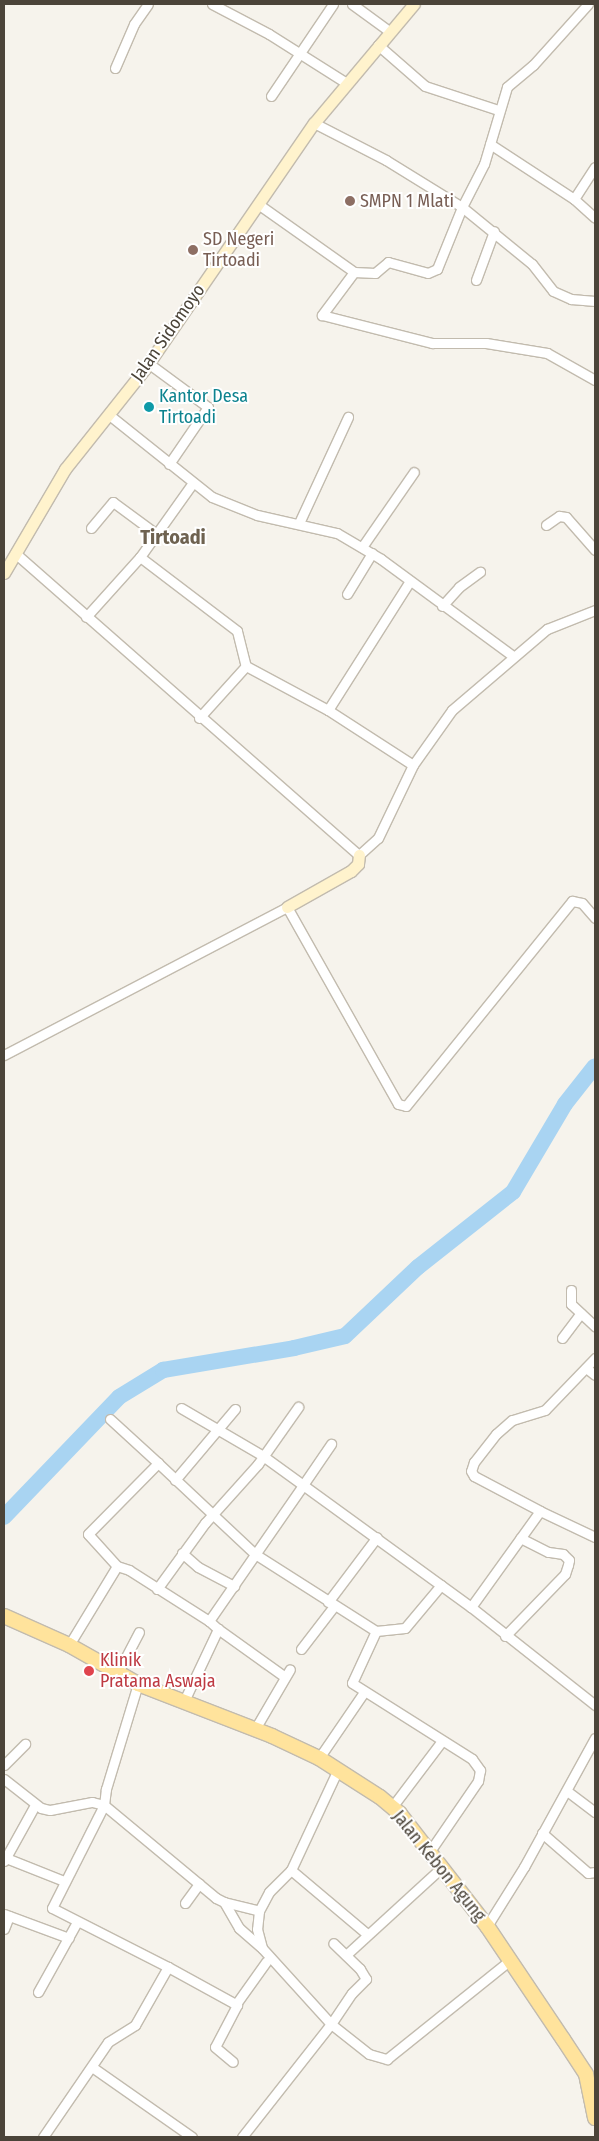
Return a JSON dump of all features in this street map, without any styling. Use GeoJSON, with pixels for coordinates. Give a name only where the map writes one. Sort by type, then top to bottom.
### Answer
{"type":"FeatureCollection","features":[{"type":"Feature","properties":{"kind":"main road","name":"Jalan Sidomoyo"},"geometry":{"type":"LineString","coordinates":[[4,573],[50,491],[148,363],[314,123],[345,82],[414,4]]}},
{"type":"Feature","properties":{"kind":"main road"},"geometry":{"type":"LineString","coordinates":[[287,907],[351,871],[358,864],[359,855]]}},
{"type":"Feature","properties":{"kind":"main road","name":"Jalan Kebon Agung"},"geometry":{"type":"LineString","coordinates":[[4,1616],[69,1645],[138,1684],[255,1729],[319,1758],[392,1807],[430,1851],[441,1868],[487,1926],[509,1961],[591,2076],[595,2118]]}},
{"type":"Feature","properties":{"kind":"street"},"geometry":{"type":"LineString","coordinates":[[115,68],[138,16],[148,4]]}},
{"type":"Feature","properties":{"kind":"street"},"geometry":{"type":"LineString","coordinates":[[212,4],[301,54],[345,82]]}},
{"type":"Feature","properties":{"kind":"street"},"geometry":{"type":"LineString","coordinates":[[271,96],[333,4]]}},
{"type":"Feature","properties":{"kind":"street"},"geometry":{"type":"LineString","coordinates":[[352,4],[389,31]]}},
{"type":"Feature","properties":{"kind":"street"},"geometry":{"type":"LineString","coordinates":[[258,204],[354,272],[375,273],[388,262],[433,272],[462,207],[478,182],[506,87],[532,65],[588,4]]}},
{"type":"Feature","properties":{"kind":"street"},"geometry":{"type":"LineString","coordinates":[[378,45],[425,86],[498,110]]}},
{"type":"Feature","properties":{"kind":"street"},"geometry":{"type":"LineString","coordinates":[[314,123],[386,160],[462,207],[494,231],[532,264],[553,291],[571,299],[595,301]]}},
{"type":"Feature","properties":{"kind":"street"},"geometry":{"type":"LineString","coordinates":[[490,144],[574,199],[595,218]]}},
{"type":"Feature","properties":{"kind":"street"},"geometry":{"type":"LineString","coordinates":[[574,199],[595,166]]}},
{"type":"Feature","properties":{"kind":"street"},"geometry":{"type":"LineString","coordinates":[[476,280],[494,231]]}},
{"type":"Feature","properties":{"kind":"street"},"geometry":{"type":"LineString","coordinates":[[354,272],[322,315],[432,343],[486,343],[547,353],[595,380]]}},
{"type":"Feature","properties":{"kind":"street"},"geometry":{"type":"LineString","coordinates":[[148,363],[208,408],[169,464]]}},
{"type":"Feature","properties":{"kind":"street"},"geometry":{"type":"LineString","coordinates":[[108,414],[192,484],[234,508],[336,533],[372,553],[442,606],[513,656]]}},
{"type":"Feature","properties":{"kind":"street"},"geometry":{"type":"LineString","coordinates":[[299,523],[348,417]]}},
{"type":"Feature","properties":{"kind":"street"},"geometry":{"type":"LineString","coordinates":[[362,547],[414,472]]}},
{"type":"Feature","properties":{"kind":"street"},"geometry":{"type":"LineString","coordinates":[[86,617],[140,557],[155,533],[192,484]]}},
{"type":"Feature","properties":{"kind":"street"},"geometry":{"type":"LineString","coordinates":[[91,528],[113,502],[155,533]]}},
{"type":"Feature","properties":{"kind":"street"},"geometry":{"type":"LineString","coordinates":[[546,525],[559,516],[566,517],[595,550]]}},
{"type":"Feature","properties":{"kind":"street"},"geometry":{"type":"LineString","coordinates":[[15,553],[199,718],[359,855],[378,838],[414,765],[441,722],[513,656],[561,621],[595,610]]}},
{"type":"Feature","properties":{"kind":"street"},"geometry":{"type":"LineString","coordinates":[[347,594],[372,553]]}},
{"type":"Feature","properties":{"kind":"street"},"geometry":{"type":"LineString","coordinates":[[140,557],[237,631],[246,666],[328,710],[414,765]]}},
{"type":"Feature","properties":{"kind":"street"},"geometry":{"type":"LineString","coordinates":[[442,606],[459,587],[480,572]]}},
{"type":"Feature","properties":{"kind":"street"},"geometry":{"type":"LineString","coordinates":[[328,710],[410,581]]}},
{"type":"Feature","properties":{"kind":"street"},"geometry":{"type":"LineString","coordinates":[[199,718],[246,666]]}},
{"type":"Feature","properties":{"kind":"street"},"geometry":{"type":"LineString","coordinates":[[4,1055],[287,907],[402,1106],[406,1106],[572,901],[582,903],[595,918]]}},
{"type":"Feature","properties":{"kind":"street"},"geometry":{"type":"LineString","coordinates":[[570,1290],[571,1304],[595,1326]]}},
{"type":"Feature","properties":{"kind":"street"},"geometry":{"type":"LineString","coordinates":[[562,1338],[581,1314]]}},
{"type":"Feature","properties":{"kind":"street"},"geometry":{"type":"LineString","coordinates":[[594,1534],[540,1511],[474,1476],[472,1466],[496,1434],[512,1420],[545,1410],[595,1358]]}},
{"type":"Feature","properties":{"kind":"street"},"geometry":{"type":"LineString","coordinates":[[586,1368],[595,1374]]}},
{"type":"Feature","properties":{"kind":"street"},"geometry":{"type":"LineString","coordinates":[[157,1589],[182,1553],[264,1456],[298,1407]]}},
{"type":"Feature","properties":{"kind":"street"},"geometry":{"type":"LineString","coordinates":[[181,1408],[264,1456],[377,1537],[471,1607],[505,1636],[595,1705]]}},
{"type":"Feature","properties":{"kind":"street"},"geometry":{"type":"LineString","coordinates":[[175,1480],[235,1409]]}},
{"type":"Feature","properties":{"kind":"street"},"geometry":{"type":"LineString","coordinates":[[110,1419],[255,1554],[331,1604],[376,1630],[405,1628],[441,1586]]}},
{"type":"Feature","properties":{"kind":"street"},"geometry":{"type":"LineString","coordinates":[[210,1621],[331,1444]]}},
{"type":"Feature","properties":{"kind":"street"},"geometry":{"type":"LineString","coordinates":[[158,1463],[88,1534],[117,1566],[129,1570],[288,1673],[255,1729]]}},
{"type":"Feature","properties":{"kind":"street"},"geometry":{"type":"LineString","coordinates":[[471,1607],[540,1511]]}},
{"type":"Feature","properties":{"kind":"street"},"geometry":{"type":"LineString","coordinates":[[301,1649],[377,1537]]}},
{"type":"Feature","properties":{"kind":"street"},"geometry":{"type":"LineString","coordinates":[[505,1636],[565,1574],[569,1560],[563,1554],[548,1552],[520,1538]]}},
{"type":"Feature","properties":{"kind":"street"},"geometry":{"type":"LineString","coordinates":[[182,1553],[198,1567],[234,1586]]}},
{"type":"Feature","properties":{"kind":"street"},"geometry":{"type":"LineString","coordinates":[[69,1645],[117,1566]]}},
{"type":"Feature","properties":{"kind":"street"},"geometry":{"type":"LineString","coordinates":[[184,1701],[218,1629]]}},
{"type":"Feature","properties":{"kind":"street"},"geometry":{"type":"LineString","coordinates":[[376,1630],[352,1680],[354,1686],[472,1759],[480,1770],[480,1777],[430,1851]]}},
{"type":"Feature","properties":{"kind":"street"},"geometry":{"type":"LineString","coordinates":[[118,1672],[139,1632]]}},
{"type":"Feature","properties":{"kind":"street"},"geometry":{"type":"LineString","coordinates":[[138,1684],[106,1788],[104,1805],[64,1881],[53,1909],[168,1967],[236,2004]]}},
{"type":"Feature","properties":{"kind":"street"},"geometry":{"type":"LineString","coordinates":[[319,1758],[364,1692]]}},
{"type":"Feature","properties":{"kind":"street"},"geometry":{"type":"LineString","coordinates":[[487,1926],[567,1791],[595,1738]]}},
{"type":"Feature","properties":{"kind":"street"},"geometry":{"type":"LineString","coordinates":[[392,1807],[442,1740]]}},
{"type":"Feature","properties":{"kind":"street"},"geometry":{"type":"LineString","coordinates":[[4,1765],[25,1744]]}},
{"type":"Feature","properties":{"kind":"street"},"geometry":{"type":"LineString","coordinates":[[262,1948],[257,1929],[259,1911],[269,1892],[291,1870],[338,1769]]}},
{"type":"Feature","properties":{"kind":"street"},"geometry":{"type":"LineString","coordinates":[[4,1779],[35,1805],[50,1810],[85,1802],[104,1805],[199,1884],[224,1902],[259,1911]]}},
{"type":"Feature","properties":{"kind":"street"},"geometry":{"type":"LineString","coordinates":[[567,1791],[595,1812]]}},
{"type":"Feature","properties":{"kind":"street"},"geometry":{"type":"LineString","coordinates":[[35,1805],[5,1859],[64,1881]]}},
{"type":"Feature","properties":{"kind":"street"},"geometry":{"type":"LineString","coordinates":[[542,1833],[588,1873],[595,1872]]}},
{"type":"Feature","properties":{"kind":"street"},"geometry":{"type":"LineString","coordinates":[[346,1956],[367,1934],[441,1868]]}},
{"type":"Feature","properties":{"kind":"street"},"geometry":{"type":"LineString","coordinates":[[291,1870],[367,1934]]}},
{"type":"Feature","properties":{"kind":"street"},"geometry":{"type":"LineString","coordinates":[[185,1903],[199,1884]]}},
{"type":"Feature","properties":{"kind":"street"},"geometry":{"type":"LineString","coordinates":[[224,1902],[239,1928],[262,1948],[331,2024],[369,2054],[387,2059],[509,1961]]}},
{"type":"Feature","properties":{"kind":"street"},"geometry":{"type":"LineString","coordinates":[[4,1929],[6,1915],[68,1938]]}},
{"type":"Feature","properties":{"kind":"street"},"geometry":{"type":"LineString","coordinates":[[38,1992],[77,1922]]}},
{"type":"Feature","properties":{"kind":"street"},"geometry":{"type":"LineString","coordinates":[[242,2137],[331,2024],[352,1993],[366,1979],[333,1943]]}},
{"type":"Feature","properties":{"kind":"street"},"geometry":{"type":"LineString","coordinates":[[233,2062],[215,2047],[237,2007],[236,2004],[266,1962]]}},
{"type":"Feature","properties":{"kind":"street"},"geometry":{"type":"LineString","coordinates":[[43,2137],[108,2042],[135,2025],[168,1967]]}},
{"type":"Feature","properties":{"kind":"street"},"geometry":{"type":"LineString","coordinates":[[92,2067],[192,2137]]}},
{"type":"Feature","properties":{"kind":"waterway"},"geometry":{"type":"LineString","coordinates":[[4,1517],[119,1397],[163,1370],[294,1348],[345,1336],[418,1267],[513,1192],[565,1104],[595,1066]]}},
{"type":"Feature","properties":{"kind":"place","name":"SMPN 1 Mlati"},"geometry":{"type":"Point","coordinates":[350,201]}},
{"type":"Feature","properties":{"kind":"place","name":"SD Negeri Tirtoadi"},"geometry":{"type":"Point","coordinates":[193,250]}},
{"type":"Feature","properties":{"kind":"place","name":"Kantor Desa Tirtoadi"},"geometry":{"type":"Point","coordinates":[149,407]}},
{"type":"Feature","properties":{"kind":"place","name":"Klinik Pratama Aswaja"},"geometry":{"type":"Point","coordinates":[89,1671]}},
{"type":"Feature","properties":{"kind":"district","name":"Tirtoadi"},"geometry":{"type":"Point","coordinates":[173,537]}}]}
